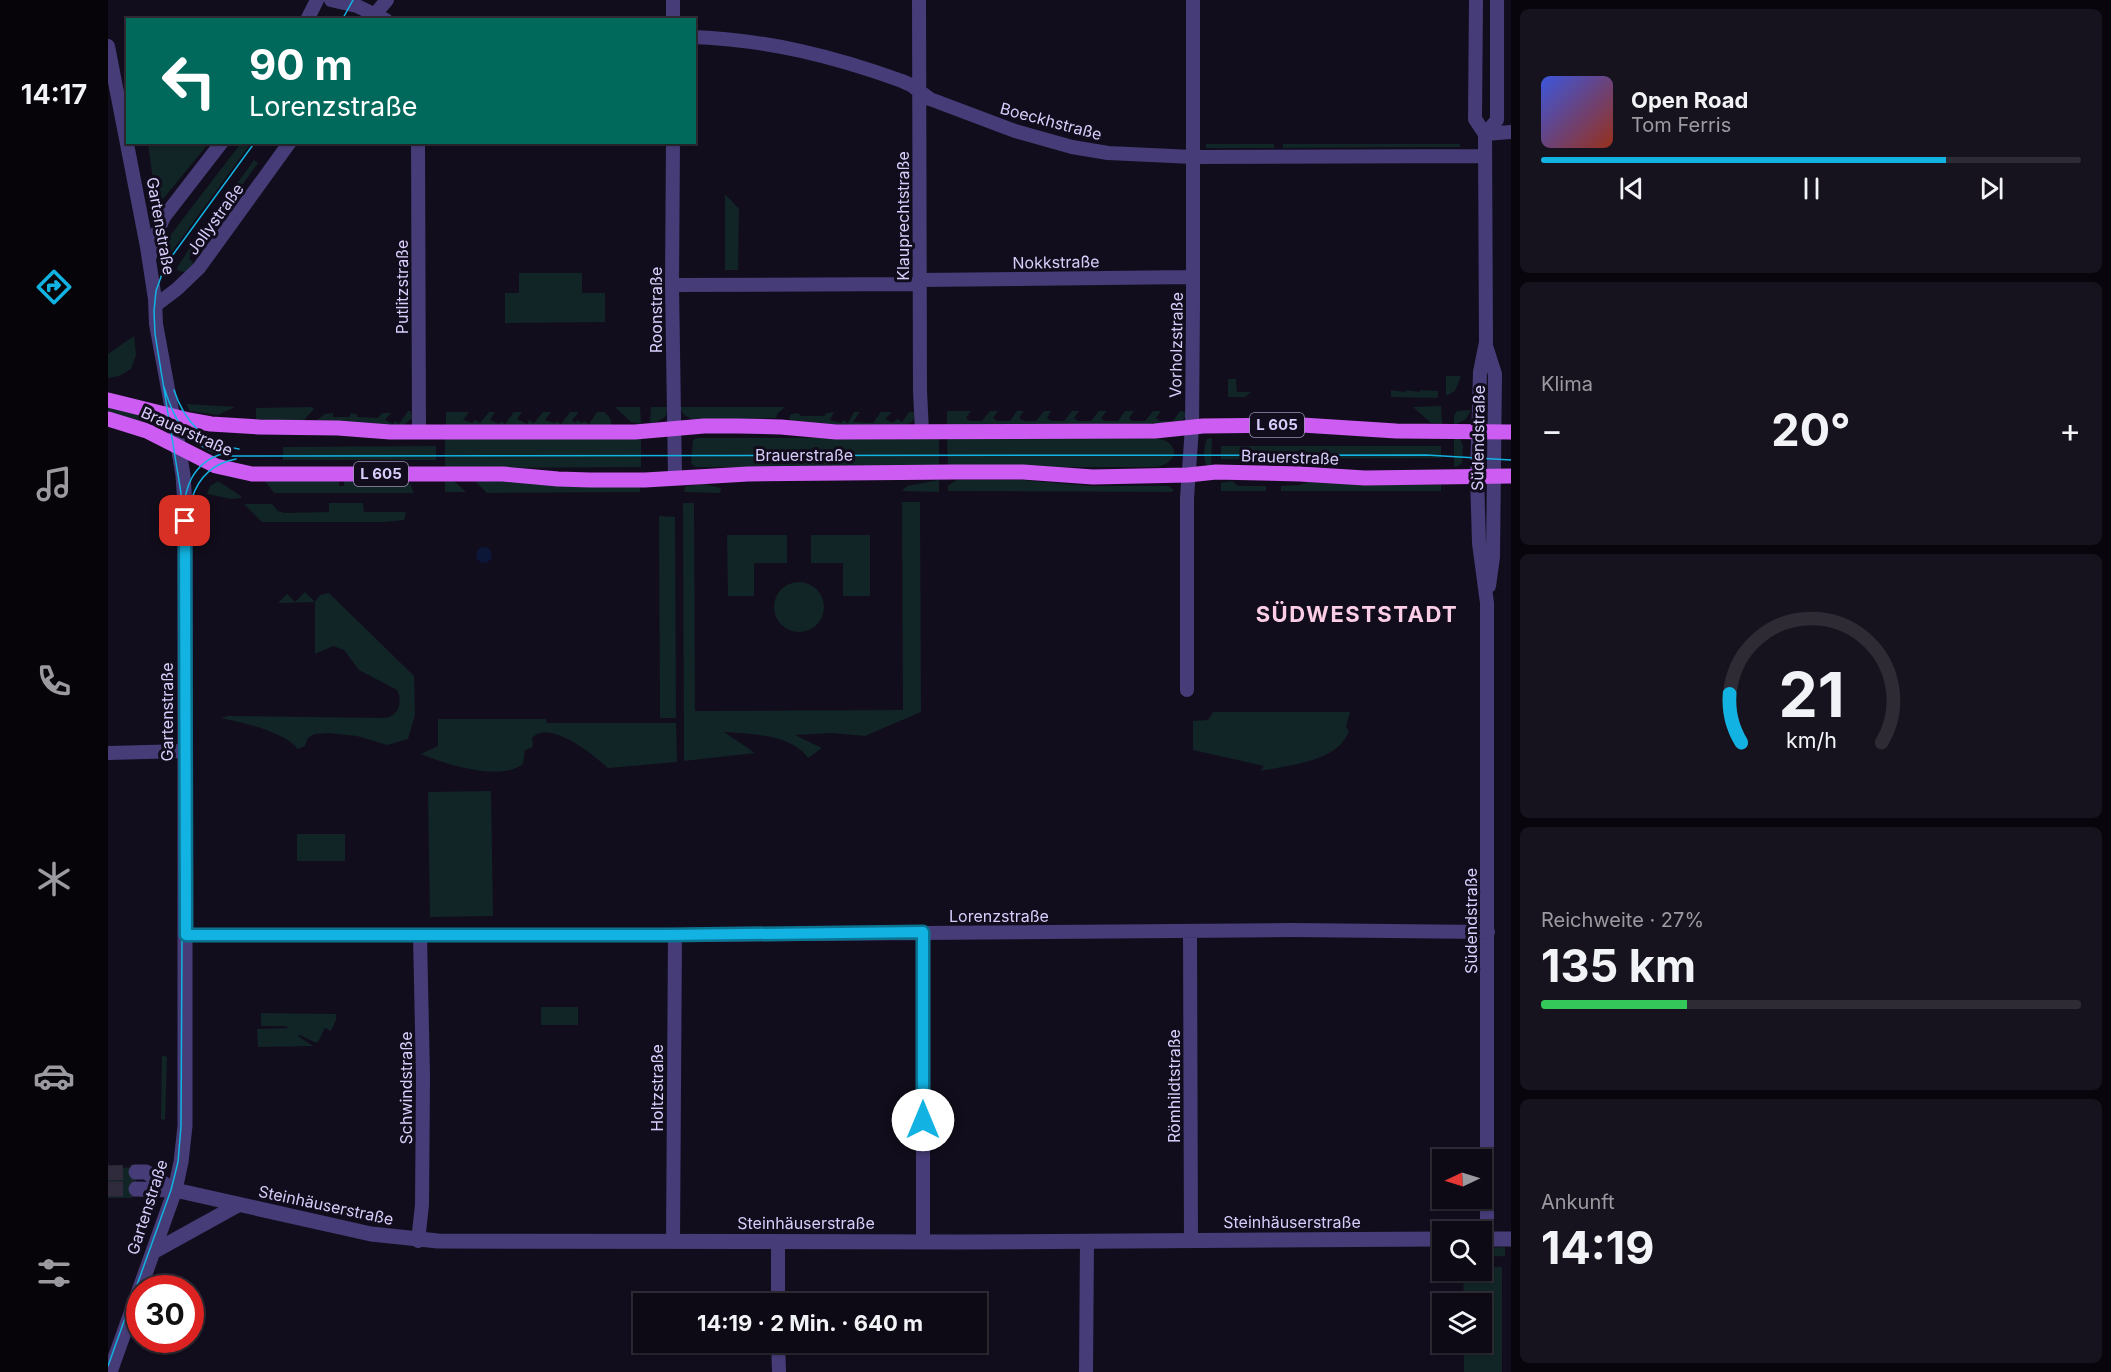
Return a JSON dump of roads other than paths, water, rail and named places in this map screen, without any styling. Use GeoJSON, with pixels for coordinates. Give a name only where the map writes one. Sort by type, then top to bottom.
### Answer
{"type":"FeatureCollection","features":[{"type":"Feature","properties":{"kind":"main road","name":"Brauerstraße"},"geometry":{"type":"LineString","coordinates":[[108,400],[211,424],[419,432],[634,432],[738,426],[836,432],[1155,431],[1192,427],[1312,425],[1395,431],[1511,432]]}},
{"type":"Feature","properties":{"kind":"main road","name":"Brauerstraße"},"geometry":{"type":"LineString","coordinates":[[108,419],[137,427],[216,466],[252,474],[503,474],[566,480],[675,478],[738,474],[953,472],[1011,472],[1093,477],[1188,475],[1216,472],[1365,478],[1511,476]]}},
{"type":"Feature","properties":{"kind":"street"},"geometry":{"type":"LineString","coordinates":[[308,18],[317,0]]}},
{"type":"Feature","properties":{"kind":"street"},"geometry":{"type":"LineString","coordinates":[[331,0],[357,6],[376,18],[387,0]]}},
{"type":"Feature","properties":{"kind":"street"},"geometry":{"type":"LineString","coordinates":[[673,0],[673,18]]}},
{"type":"Feature","properties":{"kind":"street","name":"Klauprechtstraße"},"geometry":{"type":"LineString","coordinates":[[919,0],[922,432]]}},
{"type":"Feature","properties":{"kind":"street","name":"Vorholzstraße"},"geometry":{"type":"LineString","coordinates":[[1187,690],[1188,475],[1192,427],[1193,0]]}},
{"type":"Feature","properties":{"kind":"street","name":"Südendstraße"},"geometry":{"type":"LineString","coordinates":[[1476,0],[1475,119],[1485,134],[1486,345],[1480,372],[1477,476],[1479,543],[1487,603],[1488,932],[1485,1221]]}},
{"type":"Feature","properties":{"kind":"street","name":"Südendstraße"},"geometry":{"type":"LineString","coordinates":[[1485,134],[1497,120],[1497,0]]}},
{"type":"Feature","properties":{"kind":"street","name":"Boeckhstraße"},"geometry":{"type":"LineString","coordinates":[[696,37],[764,43],[807,51],[902,81],[930,99],[1015,131],[1072,147],[1128,156],[1485,156]]}},
{"type":"Feature","properties":{"kind":"street","name":"Gartenstraße"},"geometry":{"type":"LineString","coordinates":[[108,46],[126,139]]}},
{"type":"Feature","properties":{"kind":"street"},"geometry":{"type":"LineString","coordinates":[[1485,134],[1511,132]]}},
{"type":"Feature","properties":{"kind":"street","name":"Gartenstraße"},"geometry":{"type":"LineString","coordinates":[[110,1372],[175,1190],[185,1126],[184,496],[173,416],[157,332],[156,305],[149,258],[127,144]]}},
{"type":"Feature","properties":{"kind":"street"},"geometry":{"type":"LineString","coordinates":[[149,258],[164,217],[220,144]]}},
{"type":"Feature","properties":{"kind":"street","name":"Jollystraße"},"geometry":{"type":"LineString","coordinates":[[156,305],[199,268],[289,144]]}},
{"type":"Feature","properties":{"kind":"street","name":"Putlitzstraße"},"geometry":{"type":"LineString","coordinates":[[418,144],[419,432]]}},
{"type":"Feature","properties":{"kind":"street","name":"Roonstraße"},"geometry":{"type":"LineString","coordinates":[[673,144],[672,285],[675,478]]}},
{"type":"Feature","properties":{"kind":"street","name":"Nokkstraße"},"geometry":{"type":"LineString","coordinates":[[672,285],[1193,277]]}},
{"type":"Feature","properties":{"kind":"street","name":"Südendstraße"},"geometry":{"type":"LineString","coordinates":[[1486,345],[1495,375],[1493,557],[1487,603]]}},
{"type":"Feature","properties":{"kind":"street"},"geometry":{"type":"LineString","coordinates":[[108,753],[185,751]]}},
{"type":"Feature","properties":{"kind":"street","name":"Lorenzstraße"},"geometry":{"type":"LineString","coordinates":[[186,935],[675,935],[1302,930],[1488,932]]}},
{"type":"Feature","properties":{"kind":"street"},"geometry":{"type":"LineString","coordinates":[[923,932],[923,1241]]}},
{"type":"Feature","properties":{"kind":"street","name":"Römhildtstraße"},"geometry":{"type":"LineString","coordinates":[[1190,932],[1191,1241]]}},
{"type":"Feature","properties":{"kind":"street","name":"Schwindstraße"},"geometry":{"type":"LineString","coordinates":[[418,1241],[422,1212],[423,1077],[420,935]]}},
{"type":"Feature","properties":{"kind":"street","name":"Holtzstraße"},"geometry":{"type":"LineString","coordinates":[[673,1241],[675,935]]}},
{"type":"Feature","properties":{"kind":"street","name":"Steinhäuserstraße"},"geometry":{"type":"LineString","coordinates":[[136,1172],[146,1172],[175,1190]]}},
{"type":"Feature","properties":{"kind":"street","name":"Steinhäuserstraße"},"geometry":{"type":"LineString","coordinates":[[136,1189],[175,1190],[371,1234],[418,1241],[478,1243],[1432,1239]]}},
{"type":"Feature","properties":{"kind":"street"},"geometry":{"type":"LineString","coordinates":[[153,1252],[238,1204]]}},
{"type":"Feature","properties":{"kind":"street"},"geometry":{"type":"LineString","coordinates":[[1492,1239],[1511,1239]]}},
{"type":"Feature","properties":{"kind":"street"},"geometry":{"type":"LineString","coordinates":[[1086,1372],[1087,1241]]}},
{"type":"Feature","properties":{"kind":"street"},"geometry":{"type":"LineString","coordinates":[[778,1242],[778,1293]]}},
{"type":"Feature","properties":{"kind":"street"},"geometry":{"type":"LineString","coordinates":[[778,1353],[778,1372]]}},
{"type":"Feature","properties":{"kind":"water"},"geometry":{"type":"Polygon","coordinates":[[[484,547],[490,549],[492,555],[490,561],[484,563],[478,561],[476,555],[478,549],[484,547]]]}},
{"type":"Feature","properties":{"kind":"tunnel"},"geometry":{"type":"LineString","coordinates":[[108,1173],[136,1172]]}},
{"type":"Feature","properties":{"kind":"tunnel"},"geometry":{"type":"LineString","coordinates":[[108,1189],[136,1189]]}},
{"type":"Feature","properties":{"kind":"tram line"},"geometry":{"type":"LineString","coordinates":[[343,18],[353,0]]}},
{"type":"Feature","properties":{"kind":"tram line"},"geometry":{"type":"LineString","coordinates":[[108,1366],[171,1190],[178,1162],[181,1126],[183,752],[181,493],[155,334],[156,291],[172,256],[254,144]]}},
{"type":"Feature","properties":{"kind":"tram line"},"geometry":{"type":"LineString","coordinates":[[164,387],[173,412],[186,432],[203,447],[228,456],[1426,455],[1511,460]]}},
{"type":"Feature","properties":{"kind":"tram line"},"geometry":{"type":"LineString","coordinates":[[174,390],[184,412],[198,429],[216,442],[239,449]]}},
{"type":"Feature","properties":{"kind":"tram line"},"geometry":{"type":"LineString","coordinates":[[182,521],[187,488],[191,479],[204,463],[224,453]]}},
{"type":"Feature","properties":{"kind":"tram line"},"geometry":{"type":"LineString","coordinates":[[192,498],[208,472],[236,459]]}},
{"type":"Feature","properties":{"kind":"district","name":"SÜDWESTSTADT"},"geometry":{"type":"Point","coordinates":[1357,614]}}]}
